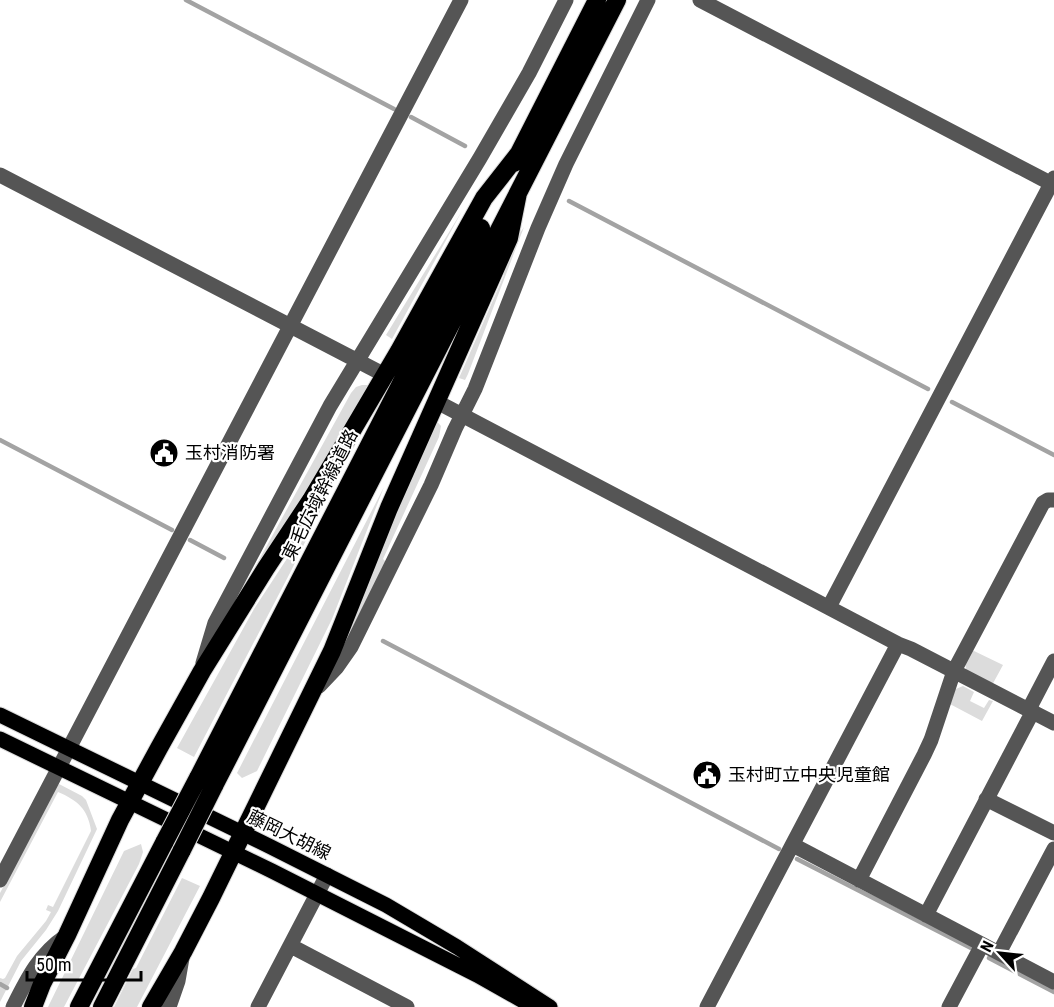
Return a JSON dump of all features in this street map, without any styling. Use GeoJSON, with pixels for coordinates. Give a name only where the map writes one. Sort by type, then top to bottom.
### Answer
{"type":"FeatureCollection","features":[{"type":"Feature","properties":{"kind":"highway","name":"東毛広域幹線道路"},"geometry":{"type":"LineString","coordinates":[[79,1007],[597,0]]}},
{"type":"Feature","properties":{"kind":"highway"},"geometry":{"type":"LineString","coordinates":[[102,1007],[617,0]]}},
{"type":"Feature","properties":{"kind":"highway"},"geometry":{"type":"LineString","coordinates":[[33,1007],[138,787],[202,671],[311,500],[399,351],[484,198],[520,152]]}},
{"type":"Feature","properties":{"kind":"highway"},"geometry":{"type":"LineString","coordinates":[[151,1007],[183,952],[224,872],[234,843],[332,651],[393,498],[508,238],[518,193]]}},
{"type":"Feature","properties":{"kind":"main road","name":"藤岡大胡線"},"geometry":{"type":"LineString","coordinates":[[0,715],[63,759],[138,787],[234,843],[323,884],[535,1007]]}},
{"type":"Feature","properties":{"kind":"main road"},"geometry":{"type":"LineString","coordinates":[[0,731],[63,759]]}},
{"type":"Feature","properties":{"kind":"main road","name":"藤岡大胡線"},"geometry":{"type":"LineString","coordinates":[[0,739],[159,793],[234,843]]}},
{"type":"Feature","properties":{"kind":"main road","name":"藤岡大胡線"},"geometry":{"type":"LineString","coordinates":[[323,884],[386,905],[550,1007]]}},
{"type":"Feature","properties":{"kind":"street"},"geometry":{"type":"LineString","coordinates":[[0,880],[460,0]]}},
{"type":"Feature","properties":{"kind":"street"},"geometry":{"type":"LineString","coordinates":[[202,671],[214,622],[324,416],[524,83],[566,0]]}},
{"type":"Feature","properties":{"kind":"street"},"geometry":{"type":"LineString","coordinates":[[311,695],[337,667],[351,647],[431,485],[475,389],[548,204],[648,0]]}},
{"type":"Feature","properties":{"kind":"street"},"geometry":{"type":"LineString","coordinates":[[700,0],[1053,182],[829,607]]}},
{"type":"Feature","properties":{"kind":"street"},"geometry":{"type":"LineString","coordinates":[[0,175],[379,372]]}},
{"type":"Feature","properties":{"kind":"street"},"geometry":{"type":"LineString","coordinates":[[441,404],[897,644],[911,649],[1054,723]]}},
{"type":"Feature","properties":{"kind":"street"},"geometry":{"type":"LineString","coordinates":[[858,880],[931,740],[954,671],[1043,503],[1054,500]]}},
{"type":"Feature","properties":{"kind":"street"},"geometry":{"type":"LineString","coordinates":[[707,1007],[897,644]]}},
{"type":"Feature","properties":{"kind":"street"},"geometry":{"type":"LineString","coordinates":[[926,915],[1054,661]]}},
{"type":"Feature","properties":{"kind":"street"},"geometry":{"type":"LineString","coordinates":[[986,799],[1054,833]]}},
{"type":"Feature","properties":{"kind":"street"},"geometry":{"type":"LineString","coordinates":[[793,845],[1054,982]]}},
{"type":"Feature","properties":{"kind":"street"},"geometry":{"type":"LineString","coordinates":[[999,952],[1054,849]]}},
{"type":"Feature","properties":{"kind":"street"},"geometry":{"type":"LineString","coordinates":[[258,1007],[323,884]]}},
{"type":"Feature","properties":{"kind":"street"},"geometry":{"type":"LineString","coordinates":[[13,1007],[35,966],[56,942],[67,935]]}},
{"type":"Feature","properties":{"kind":"street"},"geometry":{"type":"LineString","coordinates":[[949,1007],[982,945]]}},
{"type":"Feature","properties":{"kind":"street"},"geometry":{"type":"LineString","coordinates":[[291,946],[406,1007]]}},
{"type":"Feature","properties":{"kind":"street"},"geometry":{"type":"LineString","coordinates":[[169,1007],[178,981],[183,952]]}},
{"type":"Feature","properties":{"kind":"shaded area"},"geometry":{"type":"Polygon","coordinates":[[[462,211],[392,339],[386,335],[462,211]]]}},
{"type":"Feature","properties":{"kind":"shaded area"},"geometry":{"type":"Polygon","coordinates":[[[524,227],[468,374],[465,380],[459,378],[504,275],[502,273],[524,227]]]}},
{"type":"Feature","properties":{"kind":"shaded area"},"geometry":{"type":"Polygon","coordinates":[[[371,385],[327,460],[227,618],[351,393],[356,387],[371,385]]]}},
{"type":"Feature","properties":{"kind":"shaded area"},"geometry":{"type":"Polygon","coordinates":[[[434,418],[441,426],[439,437],[383,559],[386,562],[345,638],[434,418]]]}},
{"type":"Feature","properties":{"kind":"shaded area"},"geometry":{"type":"Polygon","coordinates":[[[384,487],[332,619],[257,771],[242,778],[237,773],[384,487]]]}},
{"type":"Feature","properties":{"kind":"shaded area"},"geometry":{"type":"Polygon","coordinates":[[[326,499],[194,757],[177,748],[254,609],[326,499]]]}},
{"type":"Feature","properties":{"kind":"shaded area"},"geometry":{"type":"Polygon","coordinates":[[[972,650],[1003,665],[991,687],[968,676],[965,664],[972,650]]]}},
{"type":"Feature","properties":{"kind":"shaded area"},"geometry":{"type":"Polygon","coordinates":[[[963,686],[974,692],[970,701],[984,708],[989,700],[993,701],[982,721],[948,703],[951,691],[963,686]]]}},
{"type":"Feature","properties":{"kind":"shaded area"},"geometry":{"type":"Polygon","coordinates":[[[59,784],[86,800],[97,829],[58,911],[21,961],[0,1002],[0,978],[5,978],[17,956],[46,921],[51,912],[46,910],[48,905],[53,907],[91,831],[90,823],[80,806],[71,798],[58,792],[0,902],[0,893],[59,784]]]}},
{"type":"Feature","properties":{"kind":"shaded area"},"geometry":{"type":"Polygon","coordinates":[[[141,844],[143,852],[139,864],[64,1007],[48,1007],[124,851],[141,844]]]}},
{"type":"Feature","properties":{"kind":"shaded area"},"geometry":{"type":"Polygon","coordinates":[[[182,878],[200,886],[137,1007],[114,1007],[133,969],[136,968],[182,878]]]}},
{"type":"Feature","properties":{"kind":"waterway"},"geometry":{"type":"LineString","coordinates":[[186,0],[394,109]]}},
{"type":"Feature","properties":{"kind":"waterway"},"geometry":{"type":"LineString","coordinates":[[411,117],[465,146]]}},
{"type":"Feature","properties":{"kind":"waterway"},"geometry":{"type":"LineString","coordinates":[[569,201],[928,389]]}},
{"type":"Feature","properties":{"kind":"waterway"},"geometry":{"type":"LineString","coordinates":[[952,402],[1054,455]]}},
{"type":"Feature","properties":{"kind":"waterway"},"geometry":{"type":"LineString","coordinates":[[0,440],[172,530]]}},
{"type":"Feature","properties":{"kind":"waterway"},"geometry":{"type":"LineString","coordinates":[[190,540],[224,558]]}},
{"type":"Feature","properties":{"kind":"waterway"},"geometry":{"type":"LineString","coordinates":[[383,641],[779,849]]}},
{"type":"Feature","properties":{"kind":"waterway"},"geometry":{"type":"LineString","coordinates":[[797,859],[971,948]]}},
{"type":"Feature","properties":{"kind":"waterway"},"geometry":{"type":"LineString","coordinates":[[989,958],[1054,992]]}},
{"type":"Feature","properties":{"kind":"waterway"},"geometry":{"type":"LineString","coordinates":[[0,984],[7,988]]}},
{"type":"Feature","properties":{"kind":"place","name":"玉村消防署"},"geometry":{"type":"Point","coordinates":[164,453]}},
{"type":"Feature","properties":{"kind":"place","name":"玉村町立中央児童館"},"geometry":{"type":"Point","coordinates":[707,775]}}]}
